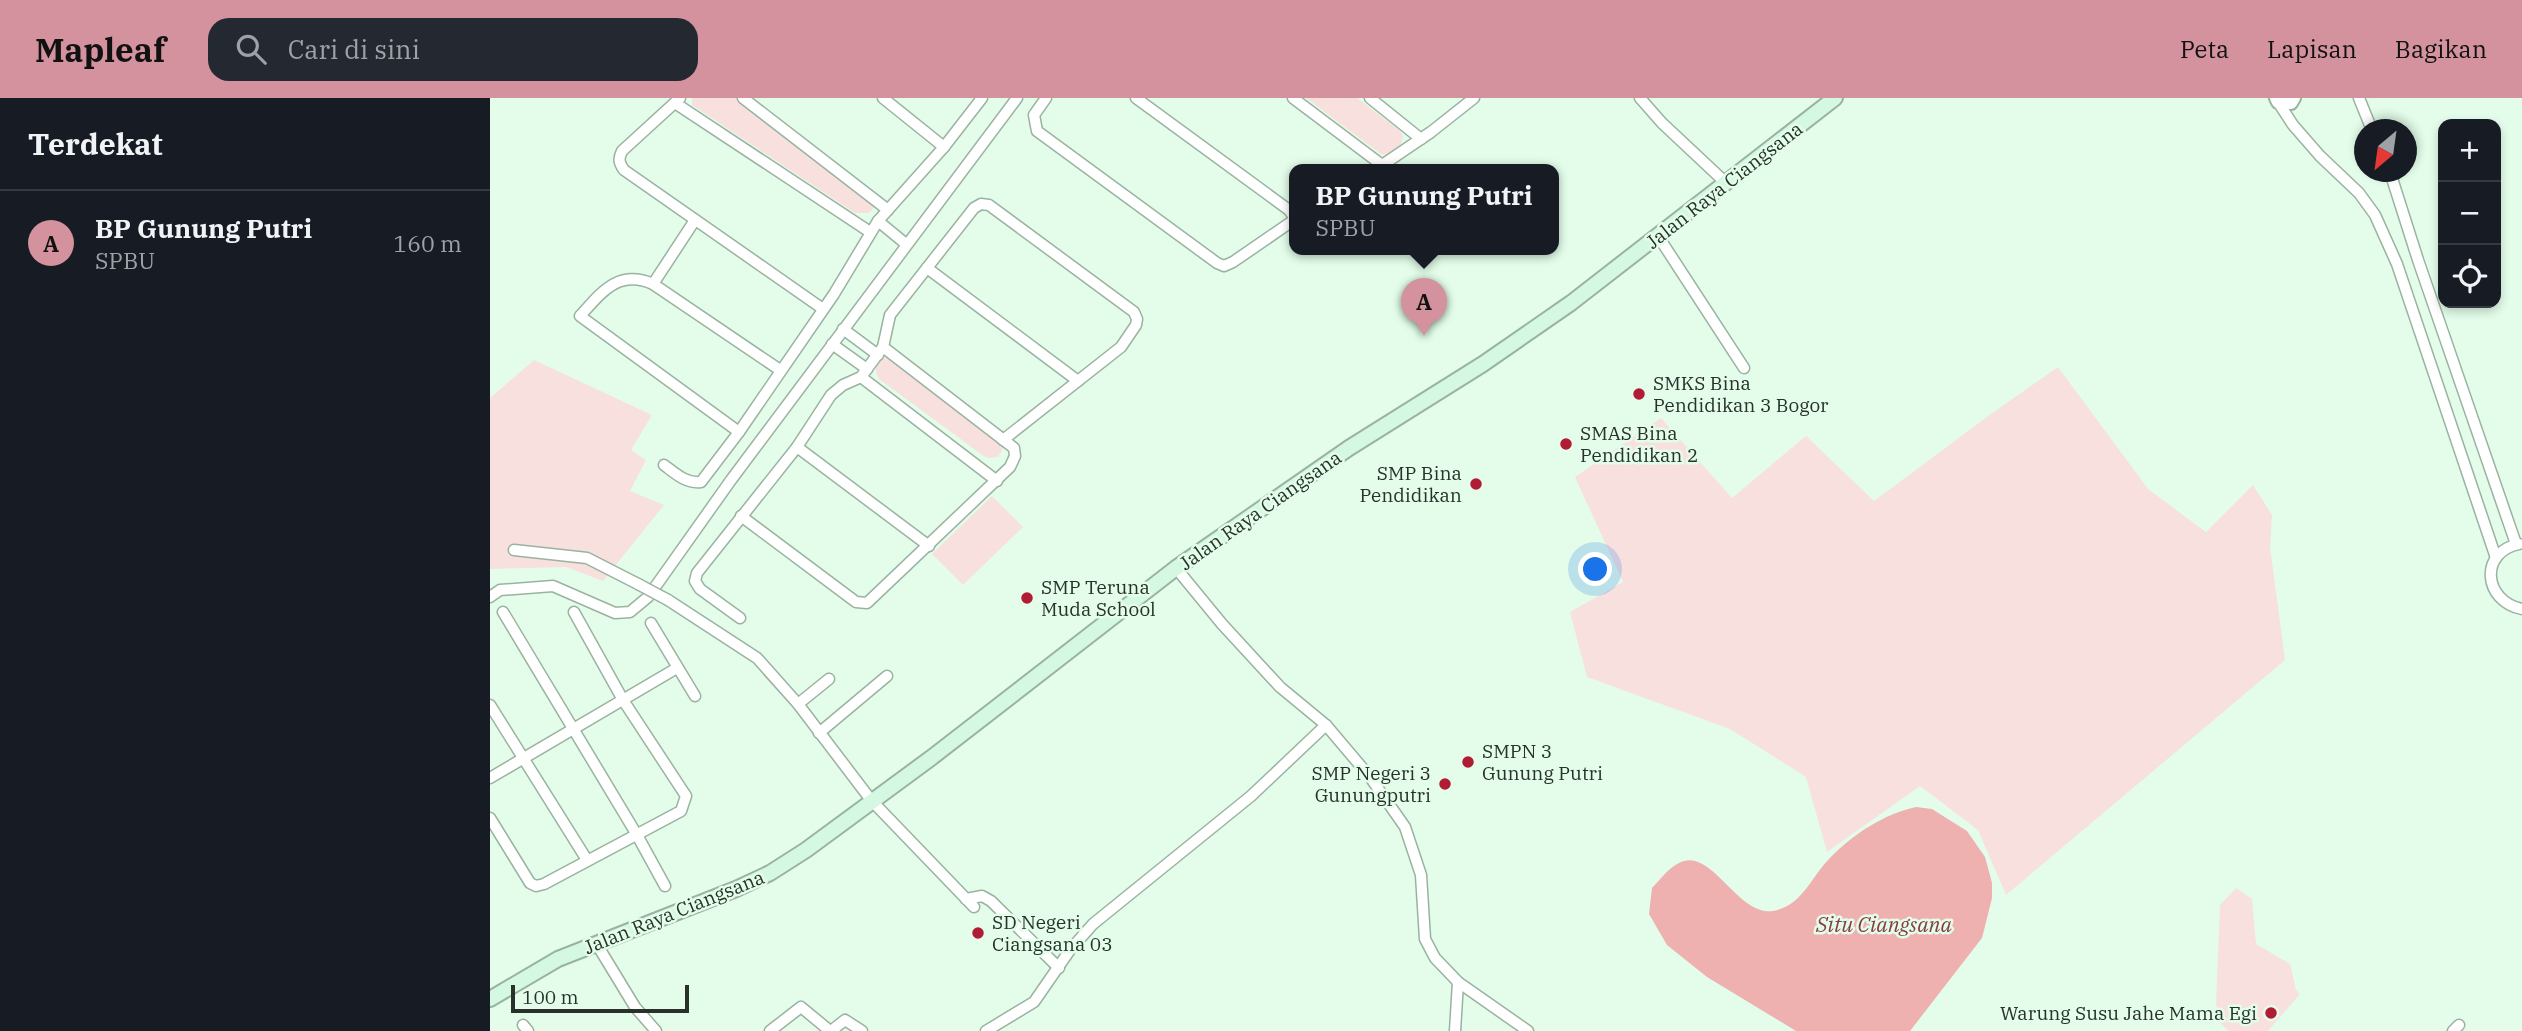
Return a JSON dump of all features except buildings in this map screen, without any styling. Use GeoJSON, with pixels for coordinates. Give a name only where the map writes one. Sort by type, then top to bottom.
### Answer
{"type":"FeatureCollection","features":[{"type":"Feature","properties":{"kind":"main road","name":"Jalan Raya Ciangsana"},"geometry":{"type":"LineString","coordinates":[[490,999],[558,958],[771,873],[931,758],[1176,568],[1349,448],[1494,357],[1571,303],[1835,98]]}},
{"type":"Feature","properties":{"kind":"street"},"geometry":{"type":"LineString","coordinates":[[743,98],[888,210]]}},
{"type":"Feature","properties":{"kind":"street"},"geometry":{"type":"LineString","coordinates":[[883,98],[944,147]]}},
{"type":"Feature","properties":{"kind":"street"},"geometry":{"type":"LineString","coordinates":[[664,465],[685,480],[701,482],[739,432],[823,309],[878,221],[944,147],[982,98]]}},
{"type":"Feature","properties":{"kind":"street"},"geometry":{"type":"LineString","coordinates":[[490,597],[500,590],[553,586],[615,613],[630,612],[648,597],[843,328],[1017,98]]}},
{"type":"Feature","properties":{"kind":"street"},"geometry":{"type":"LineString","coordinates":[[1046,98],[1034,115],[1037,131],[1217,263],[1224,266],[1233,262],[1289,223]]}},
{"type":"Feature","properties":{"kind":"street"},"geometry":{"type":"LineString","coordinates":[[1136,98],[1289,210]]}},
{"type":"Feature","properties":{"kind":"street"},"geometry":{"type":"LineString","coordinates":[[1293,98],[1374,164]]}},
{"type":"Feature","properties":{"kind":"street"},"geometry":{"type":"LineString","coordinates":[[1370,98],[1422,139]]}},
{"type":"Feature","properties":{"kind":"street"},"geometry":{"type":"LineString","coordinates":[[1383,164],[1422,139],[1474,98]]}},
{"type":"Feature","properties":{"kind":"street"},"geometry":{"type":"LineString","coordinates":[[1640,98],[1662,123],[1726,183]]}},
{"type":"Feature","properties":{"kind":"street"},"geometry":{"type":"LineString","coordinates":[[2359,98],[2368,119]]}},
{"type":"Feature","properties":{"kind":"street"},"geometry":{"type":"LineString","coordinates":[[823,309],[624,170],[619,157],[622,151],[677,100],[870,232]]}},
{"type":"Feature","properties":{"kind":"street"},"geometry":{"type":"LineString","coordinates":[[2285,100],[2293,125],[2320,156],[2359,193],[2375,215],[2398,264],[2496,558]]}},
{"type":"Feature","properties":{"kind":"street"},"geometry":{"type":"LineString","coordinates":[[2393,182],[2418,260],[2519,544],[2505,549],[2496,558],[2491,571],[2492,585],[2499,598],[2510,607],[2522,609]]}},
{"type":"Feature","properties":{"kind":"street"},"geometry":{"type":"LineString","coordinates":[[740,618],[700,589],[695,582],[697,573],[797,447],[831,395],[864,373],[880,351],[890,314],[974,208],[981,204],[989,205],[1134,312],[1137,318],[1136,325],[1121,347],[1003,440]]}},
{"type":"Feature","properties":{"kind":"street"},"geometry":{"type":"LineString","coordinates":[[653,284],[695,220]]}},
{"type":"Feature","properties":{"kind":"street"},"geometry":{"type":"LineString","coordinates":[[878,221],[906,244]]}},
{"type":"Feature","properties":{"kind":"street"},"geometry":{"type":"LineString","coordinates":[[1658,236],[1744,368]]}},
{"type":"Feature","properties":{"kind":"street"},"geometry":{"type":"LineString","coordinates":[[927,268],[1078,381]]}},
{"type":"Feature","properties":{"kind":"street"},"geometry":{"type":"LineString","coordinates":[[739,432],[580,316],[604,289],[630,278],[639,278],[653,284],[780,370]]}},
{"type":"Feature","properties":{"kind":"street"},"geometry":{"type":"LineString","coordinates":[[741,516],[856,602],[867,603],[1010,467],[1015,456],[1014,448],[880,351],[843,328]]}},
{"type":"Feature","properties":{"kind":"street"},"geometry":{"type":"LineString","coordinates":[[832,344],[997,481]]}},
{"type":"Feature","properties":{"kind":"street"},"geometry":{"type":"LineString","coordinates":[[797,447],[929,546]]}},
{"type":"Feature","properties":{"kind":"street"},"geometry":{"type":"LineString","coordinates":[[514,550],[587,558],[668,600],[757,658],[798,704],[870,800],[970,903],[982,896],[990,901],[1059,968]]}},
{"type":"Feature","properties":{"kind":"street"},"geometry":{"type":"LineString","coordinates":[[1176,568],[1222,624],[1280,687],[1326,725],[1370,777],[1405,827],[1421,875],[1425,939],[1435,958],[1458,982],[1528,1031]]}},
{"type":"Feature","properties":{"kind":"street"},"geometry":{"type":"LineString","coordinates":[[503,612],[665,886]]}},
{"type":"Feature","properties":{"kind":"street"},"geometry":{"type":"LineString","coordinates":[[490,818],[530,883],[536,886],[681,811],[685,796],[623,700],[573,612]]}},
{"type":"Feature","properties":{"kind":"street"},"geometry":{"type":"LineString","coordinates":[[651,623],[695,696]]}},
{"type":"Feature","properties":{"kind":"street"},"geometry":{"type":"LineString","coordinates":[[490,778],[677,668]]}},
{"type":"Feature","properties":{"kind":"street"},"geometry":{"type":"LineString","coordinates":[[820,733],[887,676]]}},
{"type":"Feature","properties":{"kind":"street"},"geometry":{"type":"LineString","coordinates":[[798,704],[829,679]]}},
{"type":"Feature","properties":{"kind":"street"},"geometry":{"type":"LineString","coordinates":[[490,705],[587,860]]}},
{"type":"Feature","properties":{"kind":"street"},"geometry":{"type":"LineString","coordinates":[[986,1031],[1034,1002],[1070,950],[1093,924],[1251,796],[1326,725]]}},
{"type":"Feature","properties":{"kind":"street"},"geometry":{"type":"LineString","coordinates":[[596,943],[635,1007],[656,1031]]}},
{"type":"Feature","properties":{"kind":"street"},"geometry":{"type":"LineString","coordinates":[[1455,1031],[1458,982]]}},
{"type":"Feature","properties":{"kind":"street"},"geometry":{"type":"LineString","coordinates":[[770,1031],[801,1007],[831,1031],[845,1020],[862,1031]]}},
{"type":"Feature","properties":{"kind":"shaded area"},"geometry":{"type":"Polygon","coordinates":[[[692,98],[739,98],[874,198],[875,206],[869,213],[855,213],[692,105],[692,98]]]}},
{"type":"Feature","properties":{"kind":"shaded area"},"geometry":{"type":"Polygon","coordinates":[[[1306,98],[1357,98],[1399,130],[1403,136],[1401,145],[1393,153],[1381,154],[1306,98]]]}},
{"type":"Feature","properties":{"kind":"shaded area"},"geometry":{"type":"Polygon","coordinates":[[[894,359],[1006,443],[998,457],[985,457],[879,379],[876,370],[879,360],[894,359]]]}},
{"type":"Feature","properties":{"kind":"shaded area"},"geometry":{"type":"Polygon","coordinates":[[[534,360],[652,415],[631,450],[646,460],[630,491],[664,505],[603,581],[566,567],[490,569],[490,398],[534,360]]]}},
{"type":"Feature","properties":{"kind":"shaded area"},"geometry":{"type":"Polygon","coordinates":[[[2058,367],[2148,489],[2206,532],[2253,485],[2272,515],[2270,547],[2285,660],[2006,895],[1978,830],[1920,786],[1827,852],[1806,777],[1730,729],[1587,677],[1570,612],[1623,582],[1575,477],[1661,418],[1732,498],[1806,436],[1874,501],[2058,367]]]}},
{"type":"Feature","properties":{"kind":"shaded area"},"geometry":{"type":"Polygon","coordinates":[[[992,496],[1023,527],[963,585],[932,554],[992,496]]]}},
{"type":"Feature","properties":{"kind":"shaded area"},"geometry":{"type":"Polygon","coordinates":[[[2236,888],[2252,899],[2256,944],[2290,964],[2296,990],[2300,994],[2268,1031],[2229,1031],[2221,1024],[2216,1003],[2220,905],[2236,888]]]}},
{"type":"Feature","properties":{"kind":"water","name":"Situ Ciangsana"},"geometry":{"type":"Polygon","coordinates":[[[1916,807],[1932,809],[1967,831],[1985,857],[1992,883],[1992,898],[1982,938],[1910,1031],[1796,1031],[1707,977],[1667,945],[1649,914],[1652,888],[1675,865],[1691,860],[1714,872],[1748,904],[1760,910],[1773,911],[1783,908],[1799,897],[1823,866],[1849,841],[1881,820],[1916,807]]]}},
{"type":"Feature","properties":{"kind":"place","name":"BP Gunung Putri"},"geometry":{"type":"Point","coordinates":[1424,336]}},
{"type":"Feature","properties":{"kind":"place","name":"SMKS Bina Pendidikan 3 Bogor"},"geometry":{"type":"Point","coordinates":[1639,394]}},
{"type":"Feature","properties":{"kind":"place","name":"SMAS Bina Pendidikan 2"},"geometry":{"type":"Point","coordinates":[1566,444]}},
{"type":"Feature","properties":{"kind":"place","name":"SMP Bina Pendidikan"},"geometry":{"type":"Point","coordinates":[1476,484]}},
{"type":"Feature","properties":{"kind":"place","name":"SMP Teruna Muda School"},"geometry":{"type":"Point","coordinates":[1027,598]}},
{"type":"Feature","properties":{"kind":"place","name":"SMPN 3 Gunung Putri"},"geometry":{"type":"Point","coordinates":[1468,762]}},
{"type":"Feature","properties":{"kind":"place","name":"SMP Negeri 3 Gunungputri"},"geometry":{"type":"Point","coordinates":[1445,784]}},
{"type":"Feature","properties":{"kind":"place","name":"SD Negeri Ciangsana 03"},"geometry":{"type":"Point","coordinates":[978,933]}},
{"type":"Feature","properties":{"kind":"place","name":"Warung Susu Jahe Mama Egi"},"geometry":{"type":"Point","coordinates":[2271,1013]}}]}
